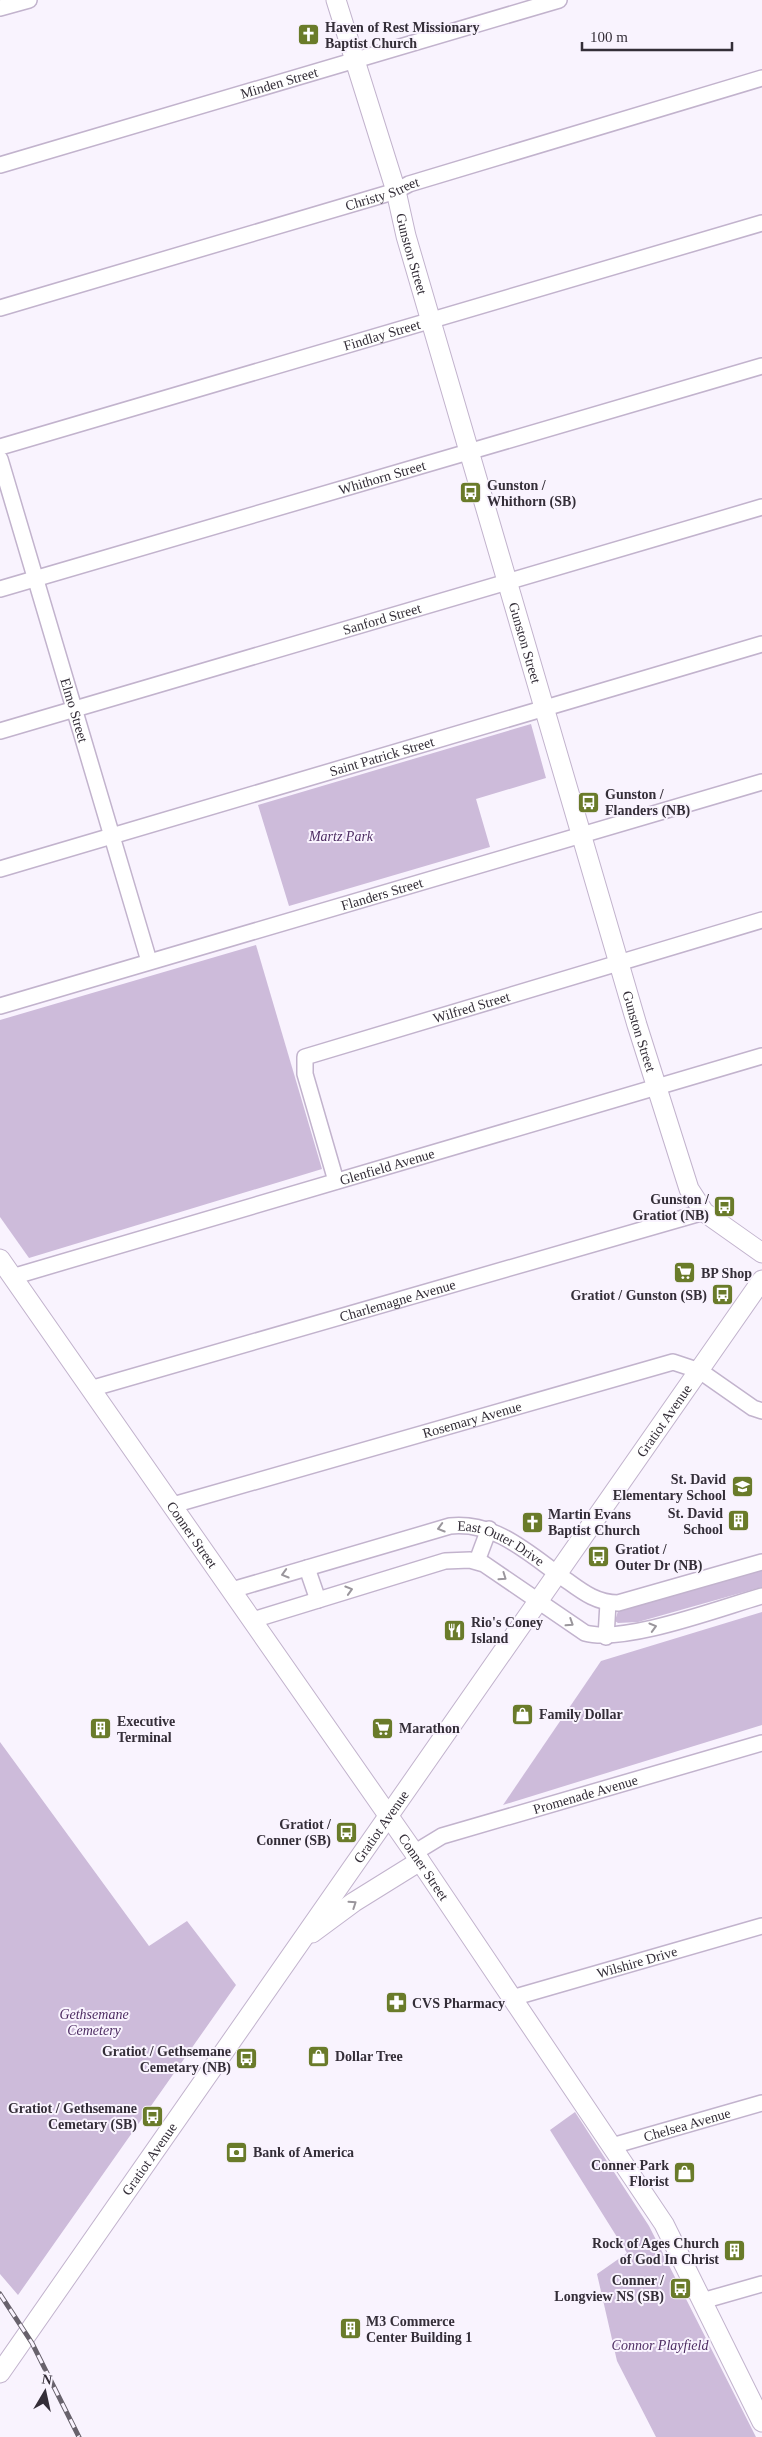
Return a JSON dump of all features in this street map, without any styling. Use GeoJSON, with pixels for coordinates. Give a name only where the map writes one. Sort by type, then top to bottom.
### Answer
{"type":"FeatureCollection","features":[{"type":"Feature","properties":{"kind":"main road","name":"Gunston Street"},"geometry":{"type":"LineString","coordinates":[[336,0],[396,191],[406,236],[469,452],[619,962],[689,1189],[704,1212],[762,1253]]}},
{"type":"Feature","properties":{"kind":"main road","name":"Conner Street"},"geometry":{"type":"LineString","coordinates":[[0,1259],[253,1620],[387,1817],[417,1857],[664,2224],[762,2422]]}},
{"type":"Feature","properties":{"kind":"main road","name":"Gratiot Avenue"},"geometry":{"type":"LineString","coordinates":[[0,2373],[762,1280]]}},
{"type":"Feature","properties":{"kind":"main road"},"geometry":{"type":"LineString","coordinates":[[299,1942],[417,1857]]}},
{"type":"Feature","properties":{"kind":"street"},"geometry":{"type":"LineString","coordinates":[[0,8],[28,0]]}},
{"type":"Feature","properties":{"kind":"street","name":"Minden Street"},"geometry":{"type":"LineString","coordinates":[[0,165],[558,0]]}},
{"type":"Feature","properties":{"kind":"street","name":"Christy Street"},"geometry":{"type":"LineString","coordinates":[[0,308],[396,191],[417,182],[762,78]]}},
{"type":"Feature","properties":{"kind":"street","name":"Findlay Street"},"geometry":{"type":"LineString","coordinates":[[0,448],[762,223]]}},
{"type":"Feature","properties":{"kind":"street","name":"Whithorn Street"},"geometry":{"type":"LineString","coordinates":[[0,589],[762,366]]}},
{"type":"Feature","properties":{"kind":"street","name":"Elmo Street"},"geometry":{"type":"LineString","coordinates":[[0,459],[149,961]]}},
{"type":"Feature","properties":{"kind":"street","name":"Sanford Street"},"geometry":{"type":"LineString","coordinates":[[0,731],[762,507]]}},
{"type":"Feature","properties":{"kind":"street","name":"Saint Patrick Street"},"geometry":{"type":"LineString","coordinates":[[0,869],[762,644]]}},
{"type":"Feature","properties":{"kind":"street","name":"Flanders Street"},"geometry":{"type":"LineString","coordinates":[[0,1006],[762,782]]}},
{"type":"Feature","properties":{"kind":"street","name":"Wilfred Street"},"geometry":{"type":"LineString","coordinates":[[336,1181],[305,1074],[305,1058],[762,920]]}},
{"type":"Feature","properties":{"kind":"street","name":"Glenfield Avenue"},"geometry":{"type":"LineString","coordinates":[[12,1277],[762,1056]]}},
{"type":"Feature","properties":{"kind":"street","name":"Charlemagne Avenue"},"geometry":{"type":"LineString","coordinates":[[90,1389],[704,1212]]}},
{"type":"Feature","properties":{"kind":"street","name":"Rosemary Avenue"},"geometry":{"type":"LineString","coordinates":[[173,1505],[673,1362],[700,1371],[753,1408],[762,1411]]}},
{"type":"Feature","properties":{"kind":"street","name":"East Outer Drive"},"geometry":{"type":"LineString","coordinates":[[232,1590],[450,1526],[471,1525],[489,1529],[502,1536],[582,1591],[600,1601],[608,1603]]}},
{"type":"Feature","properties":{"kind":"street"},"geometry":{"type":"LineString","coordinates":[[477,1561],[489,1529]]}},
{"type":"Feature","properties":{"kind":"street","name":"East Outer Drive"},"geometry":{"type":"LineString","coordinates":[[253,1620],[445,1561],[458,1559],[477,1561],[484,1564],[586,1633],[606,1637],[643,1630],[762,1596]]}},
{"type":"Feature","properties":{"kind":"street"},"geometry":{"type":"LineString","coordinates":[[606,1637],[608,1603],[618,1603],[762,1562]]}},
{"type":"Feature","properties":{"kind":"street"},"geometry":{"type":"LineString","coordinates":[[308,1568],[318,1600]]}},
{"type":"Feature","properties":{"kind":"street","name":"Promenade Avenue"},"geometry":{"type":"LineString","coordinates":[[417,1857],[442,1836],[762,1743]]}},
{"type":"Feature","properties":{"kind":"street","name":"Wilshire Drive"},"geometry":{"type":"LineString","coordinates":[[512,1998],[762,1926]]}},
{"type":"Feature","properties":{"kind":"street","name":"Chelsea Avenue"},"geometry":{"type":"LineString","coordinates":[[612,2146],[762,2103]]}},
{"type":"Feature","properties":{"kind":"street"},"geometry":{"type":"LineString","coordinates":[[702,2301],[762,2284]]}},
{"type":"Feature","properties":{"kind":"green space","name":"Martz Park"},"geometry":{"type":"Polygon","coordinates":[[[531,724],[546,778],[476,799],[490,847],[289,906],[258,805],[531,724]]]}},
{"type":"Feature","properties":{"kind":"green space"},"geometry":{"type":"Polygon","coordinates":[[[256,945],[322,1169],[29,1258],[0,1217],[0,1020],[256,945]]]}},
{"type":"Feature","properties":{"kind":"green space"},"geometry":{"type":"Polygon","coordinates":[[[762,1569],[762,1587],[638,1622],[618,1623],[615,1621],[618,1611],[629,1607],[762,1569]]]}},
{"type":"Feature","properties":{"kind":"green space"},"geometry":{"type":"Polygon","coordinates":[[[762,1612],[762,1725],[503,1805],[601,1661],[762,1612]]]}},
{"type":"Feature","properties":{"kind":"green space","name":"Gethsemane Cemetery"},"geometry":{"type":"Polygon","coordinates":[[[0,1742],[149,1946],[187,1921],[236,1985],[18,2295],[0,2274],[0,1742]]]}},
{"type":"Feature","properties":{"kind":"green space","name":"Connor Playfield"},"geometry":{"type":"Polygon","coordinates":[[[575,2112],[649,2226],[756,2437],[656,2437],[617,2361],[597,2274],[627,2253],[550,2130],[575,2112]]]}},
{"type":"Feature","properties":{"kind":"railway"},"geometry":{"type":"LineString","coordinates":[[0,2294],[32,2343],[79,2437]]}},
{"type":"Feature","properties":{"kind":"place","name":"Haven of Rest Missionary Baptist Church"},"geometry":{"type":"Point","coordinates":[309,35]}},
{"type":"Feature","properties":{"kind":"place","name":"Gunston / Whithorn (SB)"},"geometry":{"type":"Point","coordinates":[471,493]}},
{"type":"Feature","properties":{"kind":"place","name":"Gunston / Flanders (NB)"},"geometry":{"type":"Point","coordinates":[589,802]}},
{"type":"Feature","properties":{"kind":"place","name":"Gunston / Gratiot (NB)"},"geometry":{"type":"Point","coordinates":[725,1207]}},
{"type":"Feature","properties":{"kind":"place","name":"BP Shop"},"geometry":{"type":"Point","coordinates":[685,1273]}},
{"type":"Feature","properties":{"kind":"place","name":"Gratiot / Gunston (SB)"},"geometry":{"type":"Point","coordinates":[723,1295]}},
{"type":"Feature","properties":{"kind":"place","name":"St. David Elementary School"},"geometry":{"type":"Point","coordinates":[742,1487]}},
{"type":"Feature","properties":{"kind":"place","name":"St. David School"},"geometry":{"type":"Point","coordinates":[739,1521]}},
{"type":"Feature","properties":{"kind":"place","name":"Martin Evans Baptist Church"},"geometry":{"type":"Point","coordinates":[532,1522]}},
{"type":"Feature","properties":{"kind":"place","name":"Gratiot / Outer Dr (NB)"},"geometry":{"type":"Point","coordinates":[599,1557]}},
{"type":"Feature","properties":{"kind":"place","name":"Rio's Coney Island"},"geometry":{"type":"Point","coordinates":[455,1630]}},
{"type":"Feature","properties":{"kind":"place","name":"Family Dollar"},"geometry":{"type":"Point","coordinates":[523,1714]}},
{"type":"Feature","properties":{"kind":"place","name":"Marathon"},"geometry":{"type":"Point","coordinates":[383,1728]}},
{"type":"Feature","properties":{"kind":"place","name":"Executive Terminal"},"geometry":{"type":"Point","coordinates":[101,1729]}},
{"type":"Feature","properties":{"kind":"place","name":"Gratiot / Conner (SB)"},"geometry":{"type":"Point","coordinates":[347,1832]}},
{"type":"Feature","properties":{"kind":"place","name":"CVS Pharmacy"},"geometry":{"type":"Point","coordinates":[396,2003]}},
{"type":"Feature","properties":{"kind":"place","name":"Dollar Tree"},"geometry":{"type":"Point","coordinates":[319,2056]}},
{"type":"Feature","properties":{"kind":"place","name":"Gratiot / Gethsemane Cemetary (NB)"},"geometry":{"type":"Point","coordinates":[247,2059]}},
{"type":"Feature","properties":{"kind":"place","name":"Gratiot / Gethsemane Cemetary (SB)"},"geometry":{"type":"Point","coordinates":[153,2116]}},
{"type":"Feature","properties":{"kind":"place","name":"Bank of America"},"geometry":{"type":"Point","coordinates":[237,2152]}},
{"type":"Feature","properties":{"kind":"place","name":"Conner Park Florist"},"geometry":{"type":"Point","coordinates":[685,2173]}},
{"type":"Feature","properties":{"kind":"place","name":"Rock of Ages Church of God In Christ"},"geometry":{"type":"Point","coordinates":[735,2251]}},
{"type":"Feature","properties":{"kind":"place","name":"Conner / Longview NS (SB)"},"geometry":{"type":"Point","coordinates":[680,2288]}},
{"type":"Feature","properties":{"kind":"place","name":"M3 Commerce Center Building 1"},"geometry":{"type":"Point","coordinates":[350,2329]}}]}
